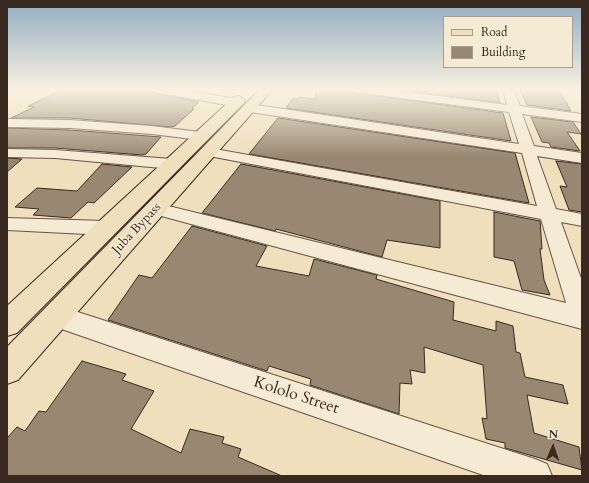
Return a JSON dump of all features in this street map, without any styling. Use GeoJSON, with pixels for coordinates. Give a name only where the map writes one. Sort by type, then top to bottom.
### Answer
{"type":"FeatureCollection","features":[{"type":"Feature","properties":{"kind":"main road","name":"Juba Bypass"},"geometry":{"type":"LineString","coordinates":[[7,369],[156,209],[204,144],[234,112]]}},
{"type":"Feature","properties":{"kind":"main road","name":"Juba Bypass"},"geometry":{"type":"LineString","coordinates":[[7,324],[172,164],[204,144]]}},
{"type":"Feature","properties":{"kind":"street"},"geometry":{"type":"LineString","coordinates":[[310,112],[528,150],[582,158]]}},
{"type":"Feature","properties":{"kind":"street"},"geometry":{"type":"LineString","coordinates":[[515,112],[582,317]]}},
{"type":"Feature","properties":{"kind":"street"},"geometry":{"type":"LineString","coordinates":[[533,112],[582,118]]}},
{"type":"Feature","properties":{"kind":"street"},"geometry":{"type":"LineString","coordinates":[[7,123],[70,124],[152,130],[204,144],[582,220]]}},
{"type":"Feature","properties":{"kind":"street"},"geometry":{"type":"LineString","coordinates":[[7,153],[55,154],[172,164]]}},
{"type":"Feature","properties":{"kind":"street"},"geometry":{"type":"LineString","coordinates":[[156,209],[582,317]]}},
{"type":"Feature","properties":{"kind":"street"},"geometry":{"type":"LineString","coordinates":[[7,224],[106,228]]}},
{"type":"Feature","properties":{"kind":"street","name":"Kololo Street"},"geometry":{"type":"LineString","coordinates":[[56,316],[535,476]]}},
{"type":"Feature","properties":{"kind":"building"},"geometry":{"type":"Polygon","coordinates":[[[25,112],[191,112],[175,126],[170,127],[70,118],[11,118],[25,112]]]}},
{"type":"Feature","properties":{"kind":"building"},"geometry":{"type":"Polygon","coordinates":[[[310,112],[492,112],[503,113],[511,141],[310,112]]]}},
{"type":"Feature","properties":{"kind":"building"},"geometry":{"type":"Polygon","coordinates":[[[531,117],[573,122],[581,134],[567,132],[580,151],[551,147],[549,143],[542,142],[531,117]]]}},
{"type":"Feature","properties":{"kind":"building"},"geometry":{"type":"Polygon","coordinates":[[[278,118],[515,153],[529,203],[249,154],[278,118]]]}},
{"type":"Feature","properties":{"kind":"building"},"geometry":{"type":"Polygon","coordinates":[[[7,128],[70,130],[161,137],[146,154],[142,155],[55,148],[7,148],[7,128]]]}},
{"type":"Feature","properties":{"kind":"building"},"geometry":{"type":"Polygon","coordinates":[[[7,158],[22,159],[7,172],[7,158]]]}},
{"type":"Feature","properties":{"kind":"building"},"geometry":{"type":"Polygon","coordinates":[[[556,161],[582,164],[582,212],[569,210],[560,186],[567,187],[556,161]]]}},
{"type":"Feature","properties":{"kind":"building"},"geometry":{"type":"Polygon","coordinates":[[[102,164],[132,167],[94,203],[88,202],[71,218],[33,215],[39,209],[15,207],[37,188],[77,191],[102,164]]]}},
{"type":"Feature","properties":{"kind":"building"},"geometry":{"type":"Polygon","coordinates":[[[241,164],[440,201],[440,248],[387,240],[382,257],[276,229],[275,231],[202,213],[241,164]]]}},
{"type":"Feature","properties":{"kind":"building"},"geometry":{"type":"Polygon","coordinates":[[[494,212],[540,221],[542,249],[540,249],[544,280],[550,295],[522,290],[514,261],[494,257],[494,212]]]}},
{"type":"Feature","properties":{"kind":"building"},"geometry":{"type":"Polygon","coordinates":[[[192,226],[267,246],[256,266],[309,276],[314,259],[377,275],[376,279],[454,302],[453,320],[496,331],[496,321],[513,326],[516,352],[520,353],[525,377],[563,385],[568,404],[527,395],[534,433],[579,447],[582,470],[505,448],[505,443],[486,439],[482,418],[487,419],[483,365],[424,347],[425,373],[410,370],[412,384],[400,383],[399,414],[310,385],[311,379],[269,366],[267,371],[108,320],[139,275],[152,278],[192,226]]]}},
{"type":"Feature","properties":{"kind":"building"},"geometry":{"type":"Polygon","coordinates":[[[82,361],[126,374],[122,380],[154,391],[131,429],[181,453],[190,429],[224,437],[222,443],[241,449],[238,457],[282,476],[7,476],[7,438],[17,427],[25,431],[39,411],[46,412],[82,361]]]}}]}
